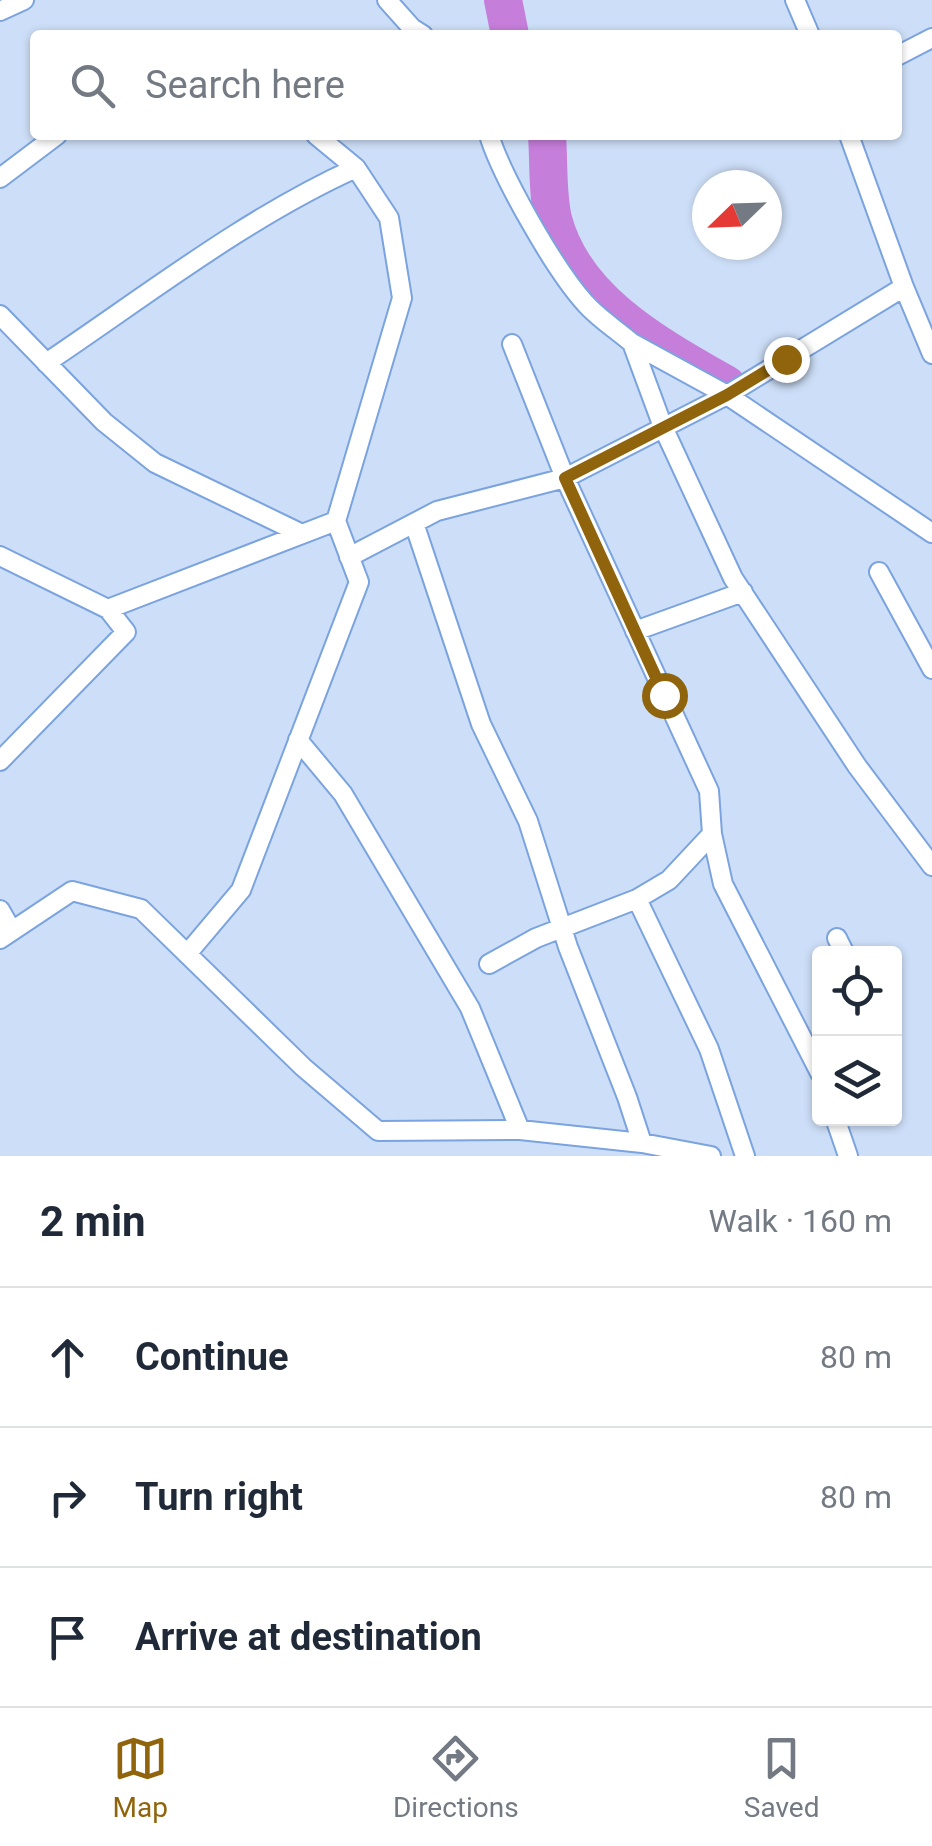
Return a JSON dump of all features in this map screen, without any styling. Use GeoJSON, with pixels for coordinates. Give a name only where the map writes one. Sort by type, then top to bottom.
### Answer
{"type":"FeatureCollection","features":[{"type":"Feature","properties":{"kind":"street"},"geometry":{"type":"LineString","coordinates":[[0,11],[24,0]]}},
{"type":"Feature","properties":{"kind":"street"},"geometry":{"type":"LineString","coordinates":[[387,0],[418,30]]}},
{"type":"Feature","properties":{"kind":"street"},"geometry":{"type":"LineString","coordinates":[[795,0],[808,30]]}},
{"type":"Feature","properties":{"kind":"street"},"geometry":{"type":"LineString","coordinates":[[902,53],[932,38]]}},
{"type":"Feature","properties":{"kind":"street"},"geometry":{"type":"LineString","coordinates":[[0,178],[51,140]]}},
{"type":"Feature","properties":{"kind":"street"},"geometry":{"type":"LineString","coordinates":[[186,954],[241,890],[359,582],[336,521],[402,298],[390,218],[356,168],[322,140]]}},
{"type":"Feature","properties":{"kind":"street"},"geometry":{"type":"LineString","coordinates":[[491,140],[541,238],[584,303],[632,344],[727,395],[932,532]]}},
{"type":"Feature","properties":{"kind":"street"},"geometry":{"type":"LineString","coordinates":[[851,140],[932,354]]}},
{"type":"Feature","properties":{"kind":"street"},"geometry":{"type":"LineString","coordinates":[[46,363],[275,211],[315,186],[356,168]]}},
{"type":"Feature","properties":{"kind":"street"},"geometry":{"type":"LineString","coordinates":[[349,556],[436,511],[565,478],[727,395],[904,288]]}},
{"type":"Feature","properties":{"kind":"street"},"geometry":{"type":"LineString","coordinates":[[0,316],[104,422],[155,464],[300,533]]}},
{"type":"Feature","properties":{"kind":"street"},"geometry":{"type":"LineString","coordinates":[[512,344],[565,478],[709,791],[712,834],[723,884],[812,1052]]}},
{"type":"Feature","properties":{"kind":"street"},"geometry":{"type":"LineString","coordinates":[[632,344],[663,427],[743,592],[857,766],[932,866]]}},
{"type":"Feature","properties":{"kind":"street"},"geometry":{"type":"LineString","coordinates":[[108,609],[336,521]]}},
{"type":"Feature","properties":{"kind":"street"},"geometry":{"type":"LineString","coordinates":[[414,523],[481,724],[528,821],[562,928],[642,1143]]}},
{"type":"Feature","properties":{"kind":"street"},"geometry":{"type":"LineString","coordinates":[[0,761],[126,632],[108,609],[2,560]]}},
{"type":"Feature","properties":{"kind":"street"},"geometry":{"type":"LineString","coordinates":[[879,572],[932,669]]}},
{"type":"Feature","properties":{"kind":"street"},"geometry":{"type":"LineString","coordinates":[[635,632],[743,592]]}},
{"type":"Feature","properties":{"kind":"street"},"geometry":{"type":"LineString","coordinates":[[298,740],[344,794],[470,1008],[520,1130]]}},
{"type":"Feature","properties":{"kind":"street"},"geometry":{"type":"LineString","coordinates":[[489,964],[536,938],[637,899],[669,880],[712,834]]}},
{"type":"Feature","properties":{"kind":"street"},"geometry":{"type":"LineString","coordinates":[[0,910],[6,935],[72,890],[142,909],[302,1066],[378,1131],[520,1130],[642,1143],[711,1156]]}},
{"type":"Feature","properties":{"kind":"street"},"geometry":{"type":"LineString","coordinates":[[637,899],[709,1048],[745,1156]]}},
{"type":"Feature","properties":{"kind":"street"},"geometry":{"type":"LineString","coordinates":[[838,1126],[848,1156]]}},
{"type":"Feature","properties":{"kind":"street"},"geometry":{"type":"LineString","coordinates":[[583,1156],[585,1136]]}},
{"type":"Feature","properties":{"kind":"waterway"},"geometry":{"type":"LineString","coordinates":[[503,0],[509,30]]}},
{"type":"Feature","properties":{"kind":"waterway"},"geometry":{"type":"LineString","coordinates":[[547,140],[553,219],[579,274],[622,318],[727,385]]}},
{"type":"Feature","properties":{"kind":"route"},"geometry":{"type":"LineString","coordinates":[[664,695],[565,478],[727,395],[786,359]]}}]}
